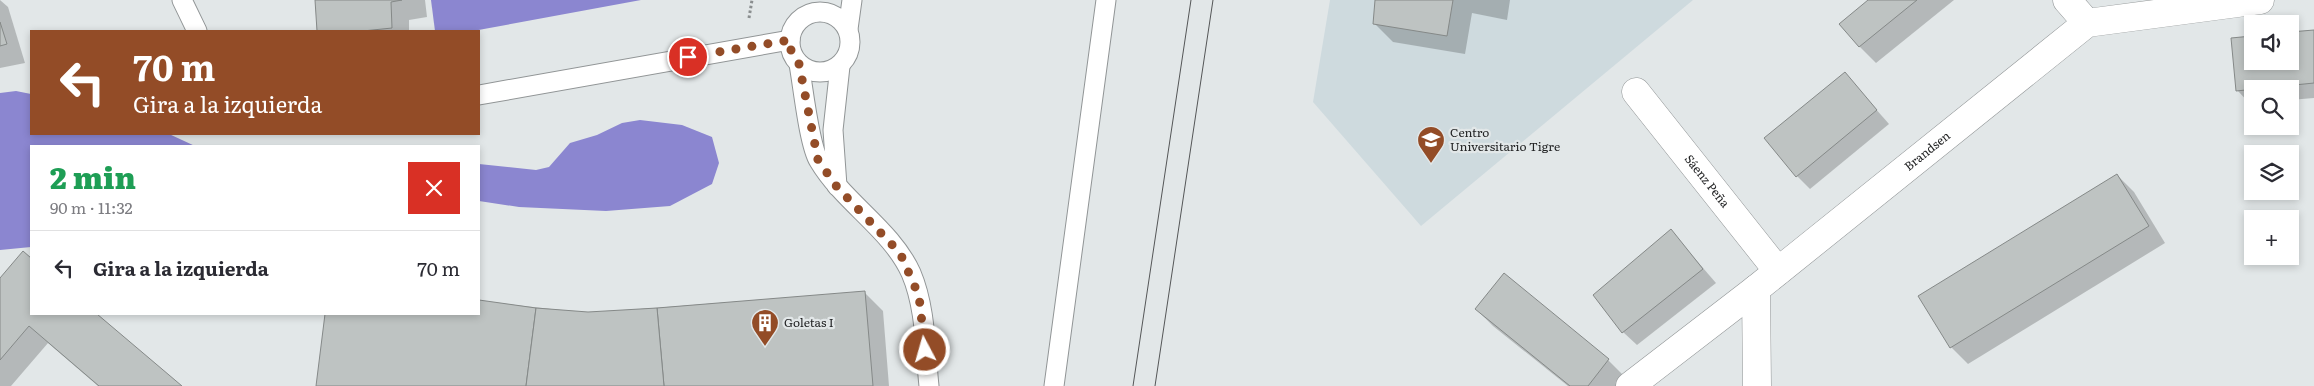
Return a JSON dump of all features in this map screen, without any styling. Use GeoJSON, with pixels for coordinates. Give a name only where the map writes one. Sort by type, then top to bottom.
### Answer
{"type":"FeatureCollection","features":[{"type":"Feature","properties":{"kind":"street"},"geometry":{"type":"LineString","coordinates":[[2067,0],[2087,23],[2260,0]]}},
{"type":"Feature","properties":{"kind":"street","name":"Brandsen"},"geometry":{"type":"LineString","coordinates":[[1630,386],[1778,271],[2087,23]]}},
{"type":"Feature","properties":{"kind":"street","name":"Sáenz Peña"},"geometry":{"type":"LineString","coordinates":[[1636,92],[1778,271]]}},
{"type":"Feature","properties":{"kind":"street"},"geometry":{"type":"LineString","coordinates":[[1756,288],[1757,386]]}},
{"type":"Feature","properties":{"kind":"lane"},"geometry":{"type":"LineString","coordinates":[[182,0],[196,30]]}},
{"type":"Feature","properties":{"kind":"lane"},"geometry":{"type":"LineString","coordinates":[[799,64],[811,71],[821,73],[831,71],[840,66],[847,58],[850,49],[848,29],[852,0]]}},
{"type":"Feature","properties":{"kind":"lane"},"geometry":{"type":"LineString","coordinates":[[1054,386],[1106,0]]}},
{"type":"Feature","properties":{"kind":"lane"},"geometry":{"type":"LineString","coordinates":[[848,29],[834,15],[824,12],[815,6],[797,22],[790,40],[791,50],[799,64],[818,160],[837,187],[900,253],[910,272],[919,296],[929,386]]}},
{"type":"Feature","properties":{"kind":"lane"},"geometry":{"type":"LineString","coordinates":[[480,95],[790,40]]}},
{"type":"Feature","properties":{"kind":"lane"},"geometry":{"type":"LineString","coordinates":[[837,187],[833,130],[840,66]]}},
{"type":"Feature","properties":{"kind":"shaded area"},"geometry":{"type":"Polygon","coordinates":[[[431,0],[641,0],[478,30],[435,30],[431,0]]]}},
{"type":"Feature","properties":{"kind":"shaded area","name":"Centro Universitario Tigre"},"geometry":{"type":"Polygon","coordinates":[[[1330,0],[1693,0],[1421,226],[1313,102],[1330,0]]]}},
{"type":"Feature","properties":{"kind":"shaded area"},"geometry":{"type":"Polygon","coordinates":[[[16,91],[30,94],[30,135],[171,135],[193,145],[30,145],[30,247],[0,250],[0,93],[16,91]]]}},
{"type":"Feature","properties":{"kind":"shaded area"},"geometry":{"type":"Polygon","coordinates":[[[640,120],[682,125],[712,137],[719,163],[712,184],[670,206],[606,211],[519,207],[480,201],[480,164],[536,170],[549,167],[570,143],[597,135],[622,123],[640,120]]]}},
{"type":"Feature","properties":{"kind":"building"},"geometry":{"type":"Polygon","coordinates":[[[315,0],[402,0],[391,2],[392,28],[317,30],[315,0]]]}},
{"type":"Feature","properties":{"kind":"building"},"geometry":{"type":"Polygon","coordinates":[[[1375,0],[1453,0],[1447,36],[1373,24],[1375,0]]]}},
{"type":"Feature","properties":{"kind":"building"},"geometry":{"type":"Polygon","coordinates":[[[1868,0],[1917,0],[1859,47],[1839,24],[1868,0]]]}},
{"type":"Feature","properties":{"kind":"building"},"geometry":{"type":"Polygon","coordinates":[[[0,22],[7,44],[0,46],[0,22]]]}},
{"type":"Feature","properties":{"kind":"building"},"geometry":{"type":"Polygon","coordinates":[[[2314,30],[2314,83],[2299,85],[2299,80],[2244,80],[2244,90],[2236,91],[2231,38],[2244,37],[2244,70],[2299,70],[2299,31],[2314,30]]]}},
{"type":"Feature","properties":{"kind":"building"},"geometry":{"type":"Polygon","coordinates":[[[1845,72],[1877,110],[1796,177],[1764,138],[1845,72]]]}},
{"type":"Feature","properties":{"kind":"building"},"geometry":{"type":"Polygon","coordinates":[[[2117,174],[2149,226],[1950,348],[1918,296],[2117,174]]]}},
{"type":"Feature","properties":{"kind":"building"},"geometry":{"type":"Polygon","coordinates":[[[1671,229],[1703,269],[1622,333],[1593,295],[1671,229]]]}},
{"type":"Feature","properties":{"kind":"building"},"geometry":{"type":"Polygon","coordinates":[[[23,251],[30,257],[30,315],[98,315],[182,386],[99,386],[29,326],[0,360],[0,278],[23,251]]]}},
{"type":"Feature","properties":{"kind":"building"},"geometry":{"type":"Polygon","coordinates":[[[1504,273],[1609,359],[1588,386],[1570,386],[1475,309],[1504,273]]]}},
{"type":"Feature","properties":{"kind":"building","name":"Goletas I"},"geometry":{"type":"Polygon","coordinates":[[[865,291],[873,386],[664,386],[657,308],[865,291]]]}},
{"type":"Feature","properties":{"kind":"building"},"geometry":{"type":"Polygon","coordinates":[[[480,300],[536,308],[526,386],[316,386],[325,315],[480,315],[480,300]]]}},
{"type":"Feature","properties":{"kind":"building"},"geometry":{"type":"Polygon","coordinates":[[[536,308],[588,312],[657,308],[664,386],[526,386],[536,308]]]}},
{"type":"Feature","properties":{"kind":"tram line"},"geometry":{"type":"LineString","coordinates":[[1133,386],[1191,0]]}},
{"type":"Feature","properties":{"kind":"tram line"},"geometry":{"type":"LineString","coordinates":[[1155,386],[1213,0]]}},
{"type":"Feature","properties":{"kind":"place","name":"Centro Universitario Tigre"},"geometry":{"type":"Point","coordinates":[1431,164]}},
{"type":"Feature","properties":{"kind":"place","name":"Goletas I"},"geometry":{"type":"Point","coordinates":[765,347]}},
{"type":"Feature","properties":{"kind":"route"},"geometry":{"type":"LineString","coordinates":[[688,57],[790,40],[791,50],[799,64],[810,128],[818,160],[837,187],[900,253],[919,296],[925,350]]}}]}
